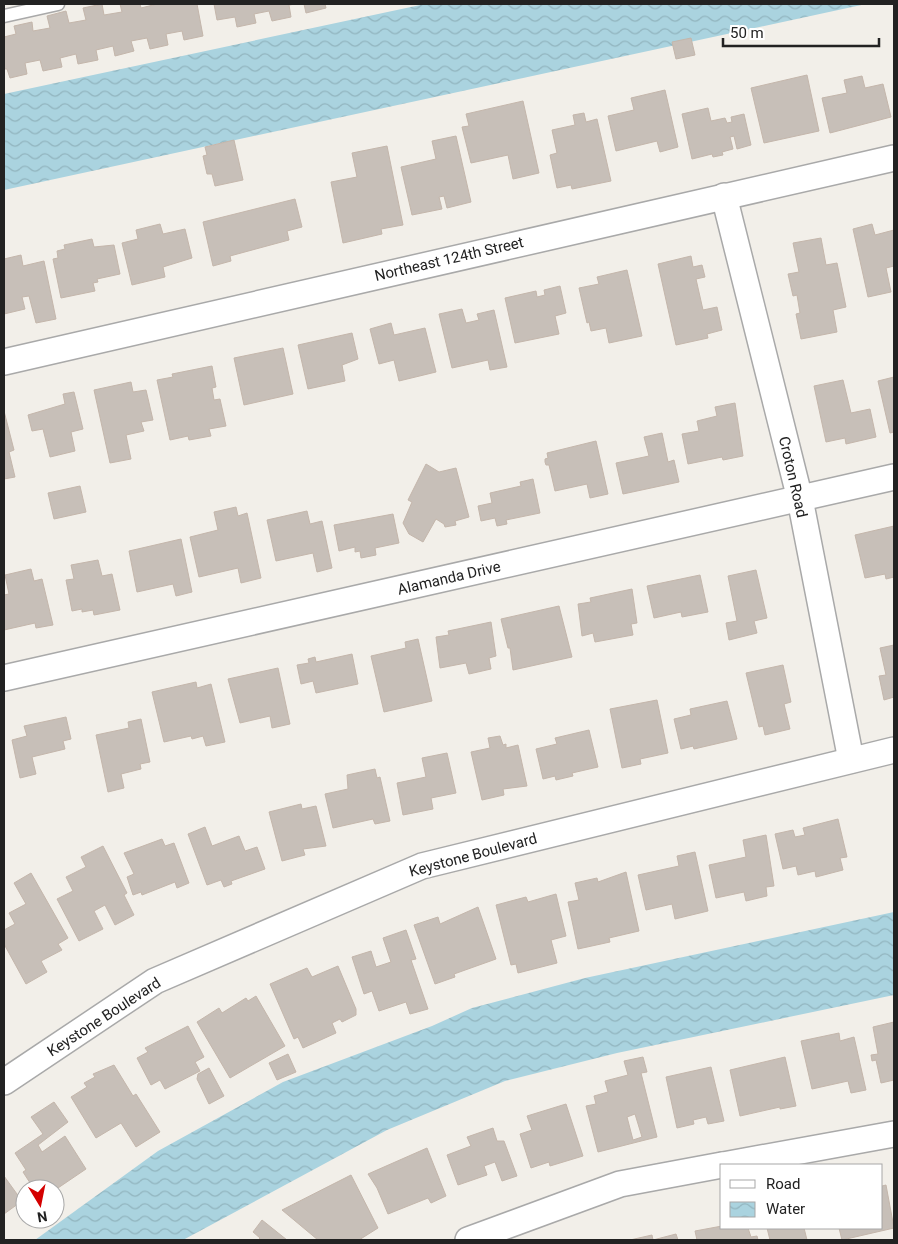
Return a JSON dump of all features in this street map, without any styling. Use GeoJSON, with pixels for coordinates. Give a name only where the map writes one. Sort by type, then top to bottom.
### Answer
{"type":"FeatureCollection","features":[{"type":"Feature","properties":{"kind":"street","name":"Northeast 124th Street"},"geometry":{"type":"LineString","coordinates":[[4,362],[894,158]]}},
{"type":"Feature","properties":{"kind":"street","name":"Croton Road"},"geometry":{"type":"LineString","coordinates":[[724,196],[800,499],[851,760]]}},
{"type":"Feature","properties":{"kind":"street","name":"Alamanda Drive"},"geometry":{"type":"LineString","coordinates":[[4,678],[894,477]]}},
{"type":"Feature","properties":{"kind":"street","name":"Keystone Boulevard"},"geometry":{"type":"LineString","coordinates":[[4,1082],[155,981],[422,866],[894,750]]}},
{"type":"Feature","properties":{"kind":"street"},"geometry":{"type":"LineString","coordinates":[[728,1164],[894,1134]]}},
{"type":"Feature","properties":{"kind":"street"},"geometry":{"type":"LineString","coordinates":[[468,1240],[620,1184],[720,1165]]}},
{"type":"Feature","properties":{"kind":"lane"},"geometry":{"type":"LineString","coordinates":[[4,16],[58,4]]}},
{"type":"Feature","properties":{"kind":"water"},"geometry":{"type":"Polygon","coordinates":[[[425,4],[866,4],[4,190],[4,94],[425,4]]]}},
{"type":"Feature","properties":{"kind":"water"},"geometry":{"type":"Polygon","coordinates":[[[894,912],[894,995],[617,1053],[505,1081],[387,1130],[183,1240],[35,1240],[50,1229],[65,1229],[65,1218],[158,1151],[283,1082],[432,1026],[472,1008],[585,978],[894,912]]]}},
{"type":"Feature","properties":{"kind":"building"},"geometry":{"type":"Polygon","coordinates":[[[102,4],[104,15],[122,12],[120,4],[140,4],[141,8],[157,4],[197,4],[203,36],[184,40],[182,31],[166,34],[168,45],[150,49],[147,38],[131,41],[134,51],[115,56],[113,46],[96,50],[98,60],[78,64],[76,54],[60,58],[62,67],[43,71],[40,60],[25,63],[27,74],[10,78],[7,69],[4,69],[4,37],[16,34],[14,26],[32,22],[33,31],[50,28],[47,16],[66,11],[69,23],[86,20],[83,8],[102,4]]]}},
{"type":"Feature","properties":{"kind":"building"},"geometry":{"type":"Polygon","coordinates":[[[214,4],[295,4],[289,5],[291,17],[272,21],[269,11],[254,14],[256,23],[237,27],[235,17],[217,20],[214,4]]]}},
{"type":"Feature","properties":{"kind":"building"},"geometry":{"type":"Polygon","coordinates":[[[304,4],[325,4],[326,8],[306,13],[304,4]]]}},
{"type":"Feature","properties":{"kind":"building"},"geometry":{"type":"Polygon","coordinates":[[[691,38],[695,55],[676,59],[672,42],[691,38]]]}},
{"type":"Feature","properties":{"kind":"building"},"geometry":{"type":"Polygon","coordinates":[[[807,75],[819,131],[764,143],[751,88],[807,75]]]}},
{"type":"Feature","properties":{"kind":"building"},"geometry":{"type":"Polygon","coordinates":[[[862,76],[865,88],[883,84],[891,117],[830,133],[822,98],[847,93],[844,80],[862,76]]]}},
{"type":"Feature","properties":{"kind":"building"},"geometry":{"type":"Polygon","coordinates":[[[665,90],[678,147],[660,152],[657,141],[616,151],[608,116],[634,110],[631,98],[665,90]]]}},
{"type":"Feature","properties":{"kind":"building"},"geometry":{"type":"Polygon","coordinates":[[[523,101],[539,173],[513,179],[508,155],[471,163],[462,127],[469,126],[466,114],[523,101]]]}},
{"type":"Feature","properties":{"kind":"building"},"geometry":{"type":"Polygon","coordinates":[[[708,108],[711,121],[725,118],[727,123],[732,122],[731,117],[744,114],[751,145],[737,149],[734,136],[730,137],[733,149],[722,152],[723,155],[713,157],[712,154],[692,159],[682,114],[708,108]]]}},
{"type":"Feature","properties":{"kind":"building"},"geometry":{"type":"Polygon","coordinates":[[[584,113],[586,122],[597,119],[611,181],[572,189],[571,185],[557,188],[550,155],[557,153],[552,130],[575,125],[573,115],[584,113]]]}},
{"type":"Feature","properties":{"kind":"building"},"geometry":{"type":"Polygon","coordinates":[[[456,136],[471,202],[447,208],[444,196],[439,197],[442,209],[412,215],[401,167],[436,159],[432,141],[456,136]]]}},
{"type":"Feature","properties":{"kind":"building"},"geometry":{"type":"Polygon","coordinates":[[[234,140],[243,180],[215,186],[212,174],[207,174],[203,156],[207,155],[205,147],[234,140]]]}},
{"type":"Feature","properties":{"kind":"building"},"geometry":{"type":"Polygon","coordinates":[[[387,146],[403,225],[381,229],[382,234],[343,243],[331,182],[357,177],[352,153],[387,146]]]}},
{"type":"Feature","properties":{"kind":"building"},"geometry":{"type":"Polygon","coordinates":[[[295,199],[302,227],[287,231],[289,240],[230,256],[231,261],[213,266],[203,222],[295,199]]]}},
{"type":"Feature","properties":{"kind":"building"},"geometry":{"type":"Polygon","coordinates":[[[160,224],[163,234],[185,229],[192,258],[163,267],[165,277],[132,285],[122,243],[138,239],[136,230],[160,224]]]}},
{"type":"Feature","properties":{"kind":"building"},"geometry":{"type":"Polygon","coordinates":[[[872,224],[875,235],[894,230],[894,266],[886,268],[891,292],[868,297],[853,229],[872,224]]]}},
{"type":"Feature","properties":{"kind":"building"},"geometry":{"type":"Polygon","coordinates":[[[821,238],[826,265],[837,263],[846,307],[833,310],[837,332],[801,339],[796,314],[800,313],[797,295],[793,296],[788,274],[799,272],[793,243],[821,238]]]}},
{"type":"Feature","properties":{"kind":"building"},"geometry":{"type":"Polygon","coordinates":[[[92,239],[94,247],[114,245],[120,274],[97,279],[98,282],[93,283],[95,291],[61,298],[53,259],[58,258],[57,251],[65,249],[64,245],[92,239]]]}},
{"type":"Feature","properties":{"kind":"building"},"geometry":{"type":"Polygon","coordinates":[[[21,255],[23,266],[44,261],[56,319],[36,323],[29,296],[22,297],[25,309],[4,314],[4,259],[21,255]]]}},
{"type":"Feature","properties":{"kind":"building"},"geometry":{"type":"Polygon","coordinates":[[[691,256],[693,267],[702,265],[705,277],[696,279],[703,310],[717,307],[722,330],[707,334],[708,338],[676,345],[658,264],[691,256]]]}},
{"type":"Feature","properties":{"kind":"building"},"geometry":{"type":"Polygon","coordinates":[[[627,270],[642,336],[609,343],[606,328],[591,331],[589,322],[587,323],[579,288],[599,284],[597,277],[627,270]]]}},
{"type":"Feature","properties":{"kind":"building"},"geometry":{"type":"Polygon","coordinates":[[[560,286],[566,313],[555,316],[559,334],[515,343],[505,298],[536,291],[537,297],[545,295],[544,290],[560,286]]]}},
{"type":"Feature","properties":{"kind":"building"},"geometry":{"type":"Polygon","coordinates":[[[462,309],[466,323],[479,320],[477,314],[494,310],[507,367],[490,370],[488,360],[452,368],[439,314],[462,309]]]}},
{"type":"Feature","properties":{"kind":"building"},"geometry":{"type":"Polygon","coordinates":[[[391,323],[394,335],[425,328],[436,372],[399,381],[394,360],[379,364],[370,329],[391,323]]]}},
{"type":"Feature","properties":{"kind":"building"},"geometry":{"type":"Polygon","coordinates":[[[352,333],[358,359],[342,365],[345,381],[308,389],[298,345],[352,333]]]}},
{"type":"Feature","properties":{"kind":"building"},"geometry":{"type":"Polygon","coordinates":[[[283,348],[293,394],[244,405],[234,358],[283,348]]]}},
{"type":"Feature","properties":{"kind":"building"},"geometry":{"type":"Polygon","coordinates":[[[212,366],[216,387],[212,388],[214,400],[220,399],[226,426],[209,429],[211,436],[189,440],[188,436],[170,440],[157,380],[173,377],[172,374],[212,366]]]}},
{"type":"Feature","properties":{"kind":"building"},"geometry":{"type":"Polygon","coordinates":[[[894,377],[894,432],[890,433],[878,381],[894,377]]]}},
{"type":"Feature","properties":{"kind":"building"},"geometry":{"type":"Polygon","coordinates":[[[843,380],[851,413],[870,409],[876,437],[846,444],[845,438],[826,442],[814,386],[843,380]]]}},
{"type":"Feature","properties":{"kind":"building"},"geometry":{"type":"Polygon","coordinates":[[[131,382],[133,392],[146,390],[153,420],[141,422],[144,431],[126,435],[131,459],[110,463],[94,390],[131,382]]]}},
{"type":"Feature","properties":{"kind":"building"},"geometry":{"type":"Polygon","coordinates":[[[74,392],[83,429],[71,432],[75,451],[50,457],[43,429],[32,431],[28,415],[65,404],[63,394],[74,392]]]}},
{"type":"Feature","properties":{"kind":"building"},"geometry":{"type":"Polygon","coordinates":[[[735,403],[743,456],[723,460],[722,457],[688,464],[682,434],[699,431],[697,421],[717,416],[715,407],[735,403]]]}},
{"type":"Feature","properties":{"kind":"building"},"geometry":{"type":"Polygon","coordinates":[[[4,411],[14,450],[9,452],[15,477],[4,479],[4,411]]]}},
{"type":"Feature","properties":{"kind":"building"},"geometry":{"type":"Polygon","coordinates":[[[662,433],[668,462],[674,460],[679,482],[623,494],[616,463],[649,456],[644,437],[662,433]]]}},
{"type":"Feature","properties":{"kind":"building"},"geometry":{"type":"Polygon","coordinates":[[[596,441],[608,494],[590,498],[587,484],[555,491],[549,465],[546,465],[545,462],[545,459],[548,458],[547,453],[596,441]]]}},
{"type":"Feature","properties":{"kind":"building"},"geometry":{"type":"Polygon","coordinates":[[[426,464],[439,472],[456,468],[469,517],[455,521],[456,525],[445,527],[444,524],[436,519],[423,542],[409,534],[403,523],[412,502],[408,500],[426,464]]]}},
{"type":"Feature","properties":{"kind":"building"},"geometry":{"type":"Polygon","coordinates":[[[533,479],[540,513],[506,520],[507,524],[497,526],[495,518],[481,521],[478,506],[492,503],[490,493],[521,486],[520,482],[533,479]]]}},
{"type":"Feature","properties":{"kind":"building"},"geometry":{"type":"Polygon","coordinates":[[[80,486],[86,512],[54,519],[48,493],[80,486]]]}},
{"type":"Feature","properties":{"kind":"building"},"geometry":{"type":"Polygon","coordinates":[[[236,507],[238,516],[247,513],[261,578],[241,583],[238,568],[199,577],[190,537],[218,530],[214,512],[236,507]]]}},
{"type":"Feature","properties":{"kind":"building"},"geometry":{"type":"Polygon","coordinates":[[[307,511],[310,524],[322,521],[332,568],[317,572],[313,553],[276,561],[267,520],[307,511]]]}},
{"type":"Feature","properties":{"kind":"building"},"geometry":{"type":"Polygon","coordinates":[[[393,514],[399,543],[375,548],[376,555],[361,558],[360,551],[355,552],[355,547],[339,551],[334,525],[393,514]]]}},
{"type":"Feature","properties":{"kind":"building"},"geometry":{"type":"Polygon","coordinates":[[[894,526],[894,577],[886,579],[885,574],[865,578],[855,535],[894,526]]]}},
{"type":"Feature","properties":{"kind":"building"},"geometry":{"type":"Polygon","coordinates":[[[181,539],[192,592],[176,596],[173,584],[137,592],[129,551],[181,539]]]}},
{"type":"Feature","properties":{"kind":"building"},"geometry":{"type":"Polygon","coordinates":[[[98,560],[102,576],[112,574],[120,610],[94,615],[93,610],[82,612],[82,609],[72,611],[66,580],[74,579],[71,565],[98,560]]]}},
{"type":"Feature","properties":{"kind":"building"},"geometry":{"type":"Polygon","coordinates":[[[31,569],[34,581],[42,579],[53,625],[36,628],[35,623],[4,630],[4,595],[9,594],[5,575],[31,569]]]}},
{"type":"Feature","properties":{"kind":"building"},"geometry":{"type":"Polygon","coordinates":[[[756,570],[767,618],[754,621],[757,633],[729,640],[726,623],[737,621],[728,576],[756,570]]]}},
{"type":"Feature","properties":{"kind":"building"},"geometry":{"type":"Polygon","coordinates":[[[700,575],[708,612],[682,617],[681,612],[654,618],[647,586],[700,575]]]}},
{"type":"Feature","properties":{"kind":"building"},"geometry":{"type":"Polygon","coordinates":[[[632,589],[637,623],[631,624],[633,635],[595,642],[593,633],[582,636],[578,604],[591,602],[590,598],[632,589]]]}},
{"type":"Feature","properties":{"kind":"building"},"geometry":{"type":"Polygon","coordinates":[[[559,606],[572,657],[513,670],[510,648],[508,648],[501,619],[559,606]]]}},
{"type":"Feature","properties":{"kind":"building"},"geometry":{"type":"Polygon","coordinates":[[[491,622],[496,656],[489,658],[491,669],[469,674],[466,663],[440,668],[436,637],[449,635],[448,631],[491,622]]]}},
{"type":"Feature","properties":{"kind":"building"},"geometry":{"type":"Polygon","coordinates":[[[418,639],[432,701],[384,712],[371,656],[406,648],[405,642],[418,639]]]}},
{"type":"Feature","properties":{"kind":"building"},"geometry":{"type":"Polygon","coordinates":[[[894,645],[894,697],[884,700],[879,676],[886,675],[880,648],[894,645]]]}},
{"type":"Feature","properties":{"kind":"building"},"geometry":{"type":"Polygon","coordinates":[[[352,654],[358,684],[316,693],[313,681],[301,684],[297,665],[309,663],[308,659],[315,657],[316,662],[352,654]]]}},
{"type":"Feature","properties":{"kind":"building"},"geometry":{"type":"Polygon","coordinates":[[[783,665],[791,702],[784,704],[790,729],[765,735],[763,726],[759,727],[746,673],[783,665]]]}},
{"type":"Feature","properties":{"kind":"building"},"geometry":{"type":"Polygon","coordinates":[[[278,668],[290,724],[272,728],[270,716],[240,723],[228,679],[278,668]]]}},
{"type":"Feature","properties":{"kind":"building"},"geometry":{"type":"Polygon","coordinates":[[[196,682],[197,688],[211,684],[225,742],[206,746],[203,736],[192,739],[191,736],[164,742],[152,692],[196,682]]]}},
{"type":"Feature","properties":{"kind":"building"},"geometry":{"type":"Polygon","coordinates":[[[657,700],[668,753],[640,759],[641,764],[622,768],[610,709],[657,700]]]}},
{"type":"Feature","properties":{"kind":"building"},"geometry":{"type":"Polygon","coordinates":[[[727,701],[737,739],[694,749],[693,746],[681,749],[674,719],[691,715],[690,709],[727,701]]]}},
{"type":"Feature","properties":{"kind":"building"},"geometry":{"type":"Polygon","coordinates":[[[66,717],[71,739],[63,741],[65,749],[32,757],[36,774],[20,778],[12,740],[27,736],[24,726],[66,717]]]}},
{"type":"Feature","properties":{"kind":"building"},"geometry":{"type":"Polygon","coordinates":[[[141,719],[150,762],[140,764],[141,769],[121,774],[124,788],[108,792],[96,735],[129,728],[128,722],[141,719]]]}},
{"type":"Feature","properties":{"kind":"building"},"geometry":{"type":"Polygon","coordinates":[[[589,730],[598,767],[572,773],[573,776],[556,780],[555,776],[543,779],[536,749],[557,744],[555,738],[589,730]]]}},
{"type":"Feature","properties":{"kind":"building"},"geometry":{"type":"Polygon","coordinates":[[[500,736],[503,745],[506,744],[506,748],[518,745],[527,786],[503,789],[504,795],[482,800],[471,752],[490,748],[488,738],[500,736]]]}},
{"type":"Feature","properties":{"kind":"building"},"geometry":{"type":"Polygon","coordinates":[[[447,753],[456,793],[431,798],[433,809],[403,815],[397,783],[426,777],[422,758],[447,753]]]}},
{"type":"Feature","properties":{"kind":"building"},"geometry":{"type":"Polygon","coordinates":[[[375,769],[377,778],[380,777],[390,821],[375,824],[373,819],[333,828],[325,794],[348,789],[347,775],[375,769]]]}},
{"type":"Feature","properties":{"kind":"building"},"geometry":{"type":"Polygon","coordinates":[[[301,804],[302,809],[316,806],[326,846],[303,849],[305,855],[282,861],[269,812],[301,804]]]}},
{"type":"Feature","properties":{"kind":"building"},"geometry":{"type":"Polygon","coordinates":[[[838,819],[847,857],[840,858],[843,870],[816,877],[815,871],[798,875],[796,866],[783,869],[775,834],[793,830],[795,837],[805,835],[803,828],[838,819]]]}},
{"type":"Feature","properties":{"kind":"building"},"geometry":{"type":"Polygon","coordinates":[[[205,827],[212,846],[239,836],[245,851],[257,847],[265,869],[231,881],[232,884],[224,887],[221,880],[207,885],[188,834],[205,827]]]}},
{"type":"Feature","properties":{"kind":"building"},"geometry":{"type":"Polygon","coordinates":[[[766,835],[774,886],[766,887],[767,896],[746,901],[744,892],[716,898],[709,865],[746,857],[743,840],[766,835]]]}},
{"type":"Feature","properties":{"kind":"building"},"geometry":{"type":"Polygon","coordinates":[[[162,839],[165,846],[174,843],[189,883],[177,888],[175,882],[142,895],[141,892],[133,895],[127,877],[134,874],[124,853],[162,839]]]}},
{"type":"Feature","properties":{"kind":"building"},"geometry":{"type":"Polygon","coordinates":[[[103,846],[127,893],[124,895],[134,915],[115,925],[105,905],[94,911],[103,929],[79,941],[57,899],[73,891],[66,877],[86,867],[81,857],[103,846]]]}},
{"type":"Feature","properties":{"kind":"building"},"geometry":{"type":"Polygon","coordinates":[[[695,852],[708,911],[675,919],[672,904],[646,910],[638,875],[679,866],[677,856],[695,852]]]}},
{"type":"Feature","properties":{"kind":"building"},"geometry":{"type":"Polygon","coordinates":[[[626,872],[639,931],[609,938],[610,942],[578,949],[568,902],[579,900],[575,883],[597,878],[598,882],[626,872]]]}},
{"type":"Feature","properties":{"kind":"building"},"geometry":{"type":"Polygon","coordinates":[[[31,873],[68,938],[58,944],[62,950],[41,961],[47,972],[26,984],[4,944],[4,930],[15,924],[9,913],[26,904],[14,883],[31,873]]]}},
{"type":"Feature","properties":{"kind":"building"},"geometry":{"type":"Polygon","coordinates":[[[556,894],[566,936],[551,940],[557,963],[518,973],[516,964],[511,965],[496,905],[526,897],[528,902],[556,894]]]}},
{"type":"Feature","properties":{"kind":"building"},"geometry":{"type":"Polygon","coordinates":[[[478,907],[496,959],[454,974],[455,977],[435,984],[414,925],[438,917],[440,924],[478,907]]]}},
{"type":"Feature","properties":{"kind":"building"},"geometry":{"type":"Polygon","coordinates":[[[406,930],[416,959],[411,960],[428,1009],[410,1014],[406,1002],[379,1011],[372,991],[364,994],[352,957],[371,951],[376,967],[391,962],[383,938],[406,930]]]}},
{"type":"Feature","properties":{"kind":"building"},"geometry":{"type":"Polygon","coordinates":[[[338,966],[356,1009],[356,1015],[342,1022],[340,1019],[332,1023],[336,1033],[303,1048],[298,1037],[294,1039],[270,984],[307,968],[312,977],[338,966]]]}},
{"type":"Feature","properties":{"kind":"building"},"geometry":{"type":"Polygon","coordinates":[[[256,996],[285,1046],[230,1078],[197,1022],[219,1008],[222,1013],[246,998],[248,1001],[256,996]]]}},
{"type":"Feature","properties":{"kind":"building"},"geometry":{"type":"Polygon","coordinates":[[[894,1022],[894,1080],[881,1083],[876,1060],[872,1061],[871,1055],[878,1054],[873,1027],[894,1022]]]}},
{"type":"Feature","properties":{"kind":"building"},"geometry":{"type":"Polygon","coordinates":[[[188,1026],[204,1057],[195,1062],[200,1071],[165,1089],[160,1080],[151,1085],[137,1058],[148,1052],[145,1048],[188,1026]]]}},
{"type":"Feature","properties":{"kind":"building"},"geometry":{"type":"Polygon","coordinates":[[[839,1033],[840,1041],[854,1037],[866,1090],[851,1093],[848,1081],[812,1089],[801,1041],[839,1033]]]}},
{"type":"Feature","properties":{"kind":"building"},"geometry":{"type":"Polygon","coordinates":[[[288,1054],[296,1072],[277,1080],[269,1063],[288,1054]]]}},
{"type":"Feature","properties":{"kind":"building"},"geometry":{"type":"Polygon","coordinates":[[[643,1057],[647,1072],[641,1073],[657,1137],[598,1152],[586,1106],[596,1104],[594,1096],[608,1092],[605,1081],[628,1075],[624,1061],[643,1057]],[[635,1114],[627,1117],[633,1140],[642,1137],[635,1114]]]}},
{"type":"Feature","properties":{"kind":"building"},"geometry":{"type":"Polygon","coordinates":[[[785,1057],[796,1106],[780,1109],[780,1107],[740,1116],[730,1070],[785,1057]]]}},
{"type":"Feature","properties":{"kind":"building"},"geometry":{"type":"Polygon","coordinates":[[[114,1065],[133,1096],[136,1094],[160,1132],[136,1147],[121,1123],[96,1138],[71,1097],[87,1087],[84,1083],[95,1077],[93,1074],[114,1065]]]}},
{"type":"Feature","properties":{"kind":"building"},"geometry":{"type":"Polygon","coordinates":[[[711,1067],[724,1121],[708,1124],[706,1117],[693,1120],[694,1124],[677,1128],[666,1077],[711,1067]]]}},
{"type":"Feature","properties":{"kind":"building"},"geometry":{"type":"Polygon","coordinates":[[[209,1068],[224,1096],[209,1104],[197,1079],[198,1074],[209,1068]]]}},
{"type":"Feature","properties":{"kind":"building"},"geometry":{"type":"Polygon","coordinates":[[[54,1102],[68,1122],[38,1145],[42,1152],[65,1136],[86,1169],[65,1183],[65,1179],[28,1179],[23,1172],[26,1170],[15,1153],[43,1134],[31,1117],[54,1102]]]}},
{"type":"Feature","properties":{"kind":"building"},"geometry":{"type":"Polygon","coordinates":[[[566,1104],[583,1156],[550,1166],[549,1162],[531,1168],[520,1134],[532,1130],[527,1116],[566,1104]]]}},
{"type":"Feature","properties":{"kind":"building"},"geometry":{"type":"Polygon","coordinates":[[[493,1128],[497,1141],[504,1141],[517,1176],[502,1181],[495,1162],[484,1166],[487,1175],[458,1185],[447,1155],[471,1146],[467,1137],[493,1128]]]}},
{"type":"Feature","properties":{"kind":"building"},"geometry":{"type":"Polygon","coordinates":[[[427,1148],[446,1196],[431,1203],[428,1198],[388,1214],[377,1188],[368,1174],[427,1148]]]}},
{"type":"Feature","properties":{"kind":"building"},"geometry":{"type":"Polygon","coordinates":[[[351,1175],[378,1228],[359,1240],[318,1240],[282,1210],[351,1175]]]}},
{"type":"Feature","properties":{"kind":"building"},"geometry":{"type":"Polygon","coordinates":[[[4,1176],[15,1191],[15,1206],[4,1214],[4,1176]]]}},
{"type":"Feature","properties":{"kind":"building"},"geometry":{"type":"Polygon","coordinates":[[[886,1185],[894,1228],[842,1240],[839,1229],[883,1229],[883,1186],[886,1185]]]}},
{"type":"Feature","properties":{"kind":"building"},"geometry":{"type":"Polygon","coordinates":[[[262,1220],[287,1240],[258,1240],[260,1238],[253,1232],[262,1220]]]}},
{"type":"Feature","properties":{"kind":"building"},"geometry":{"type":"Polygon","coordinates":[[[720,1226],[720,1229],[748,1229],[751,1237],[757,1236],[758,1240],[697,1240],[695,1231],[720,1226]]]}},
{"type":"Feature","properties":{"kind":"building"},"geometry":{"type":"Polygon","coordinates":[[[767,1229],[804,1229],[807,1240],[770,1240],[767,1229]]]}},
{"type":"Feature","properties":{"kind":"building"},"geometry":{"type":"Polygon","coordinates":[[[676,1234],[678,1240],[653,1240],[676,1234]]]}},
{"type":"Feature","properties":{"kind":"building"},"geometry":{"type":"Polygon","coordinates":[[[652,1235],[653,1240],[630,1240],[652,1235]]]}}]}
